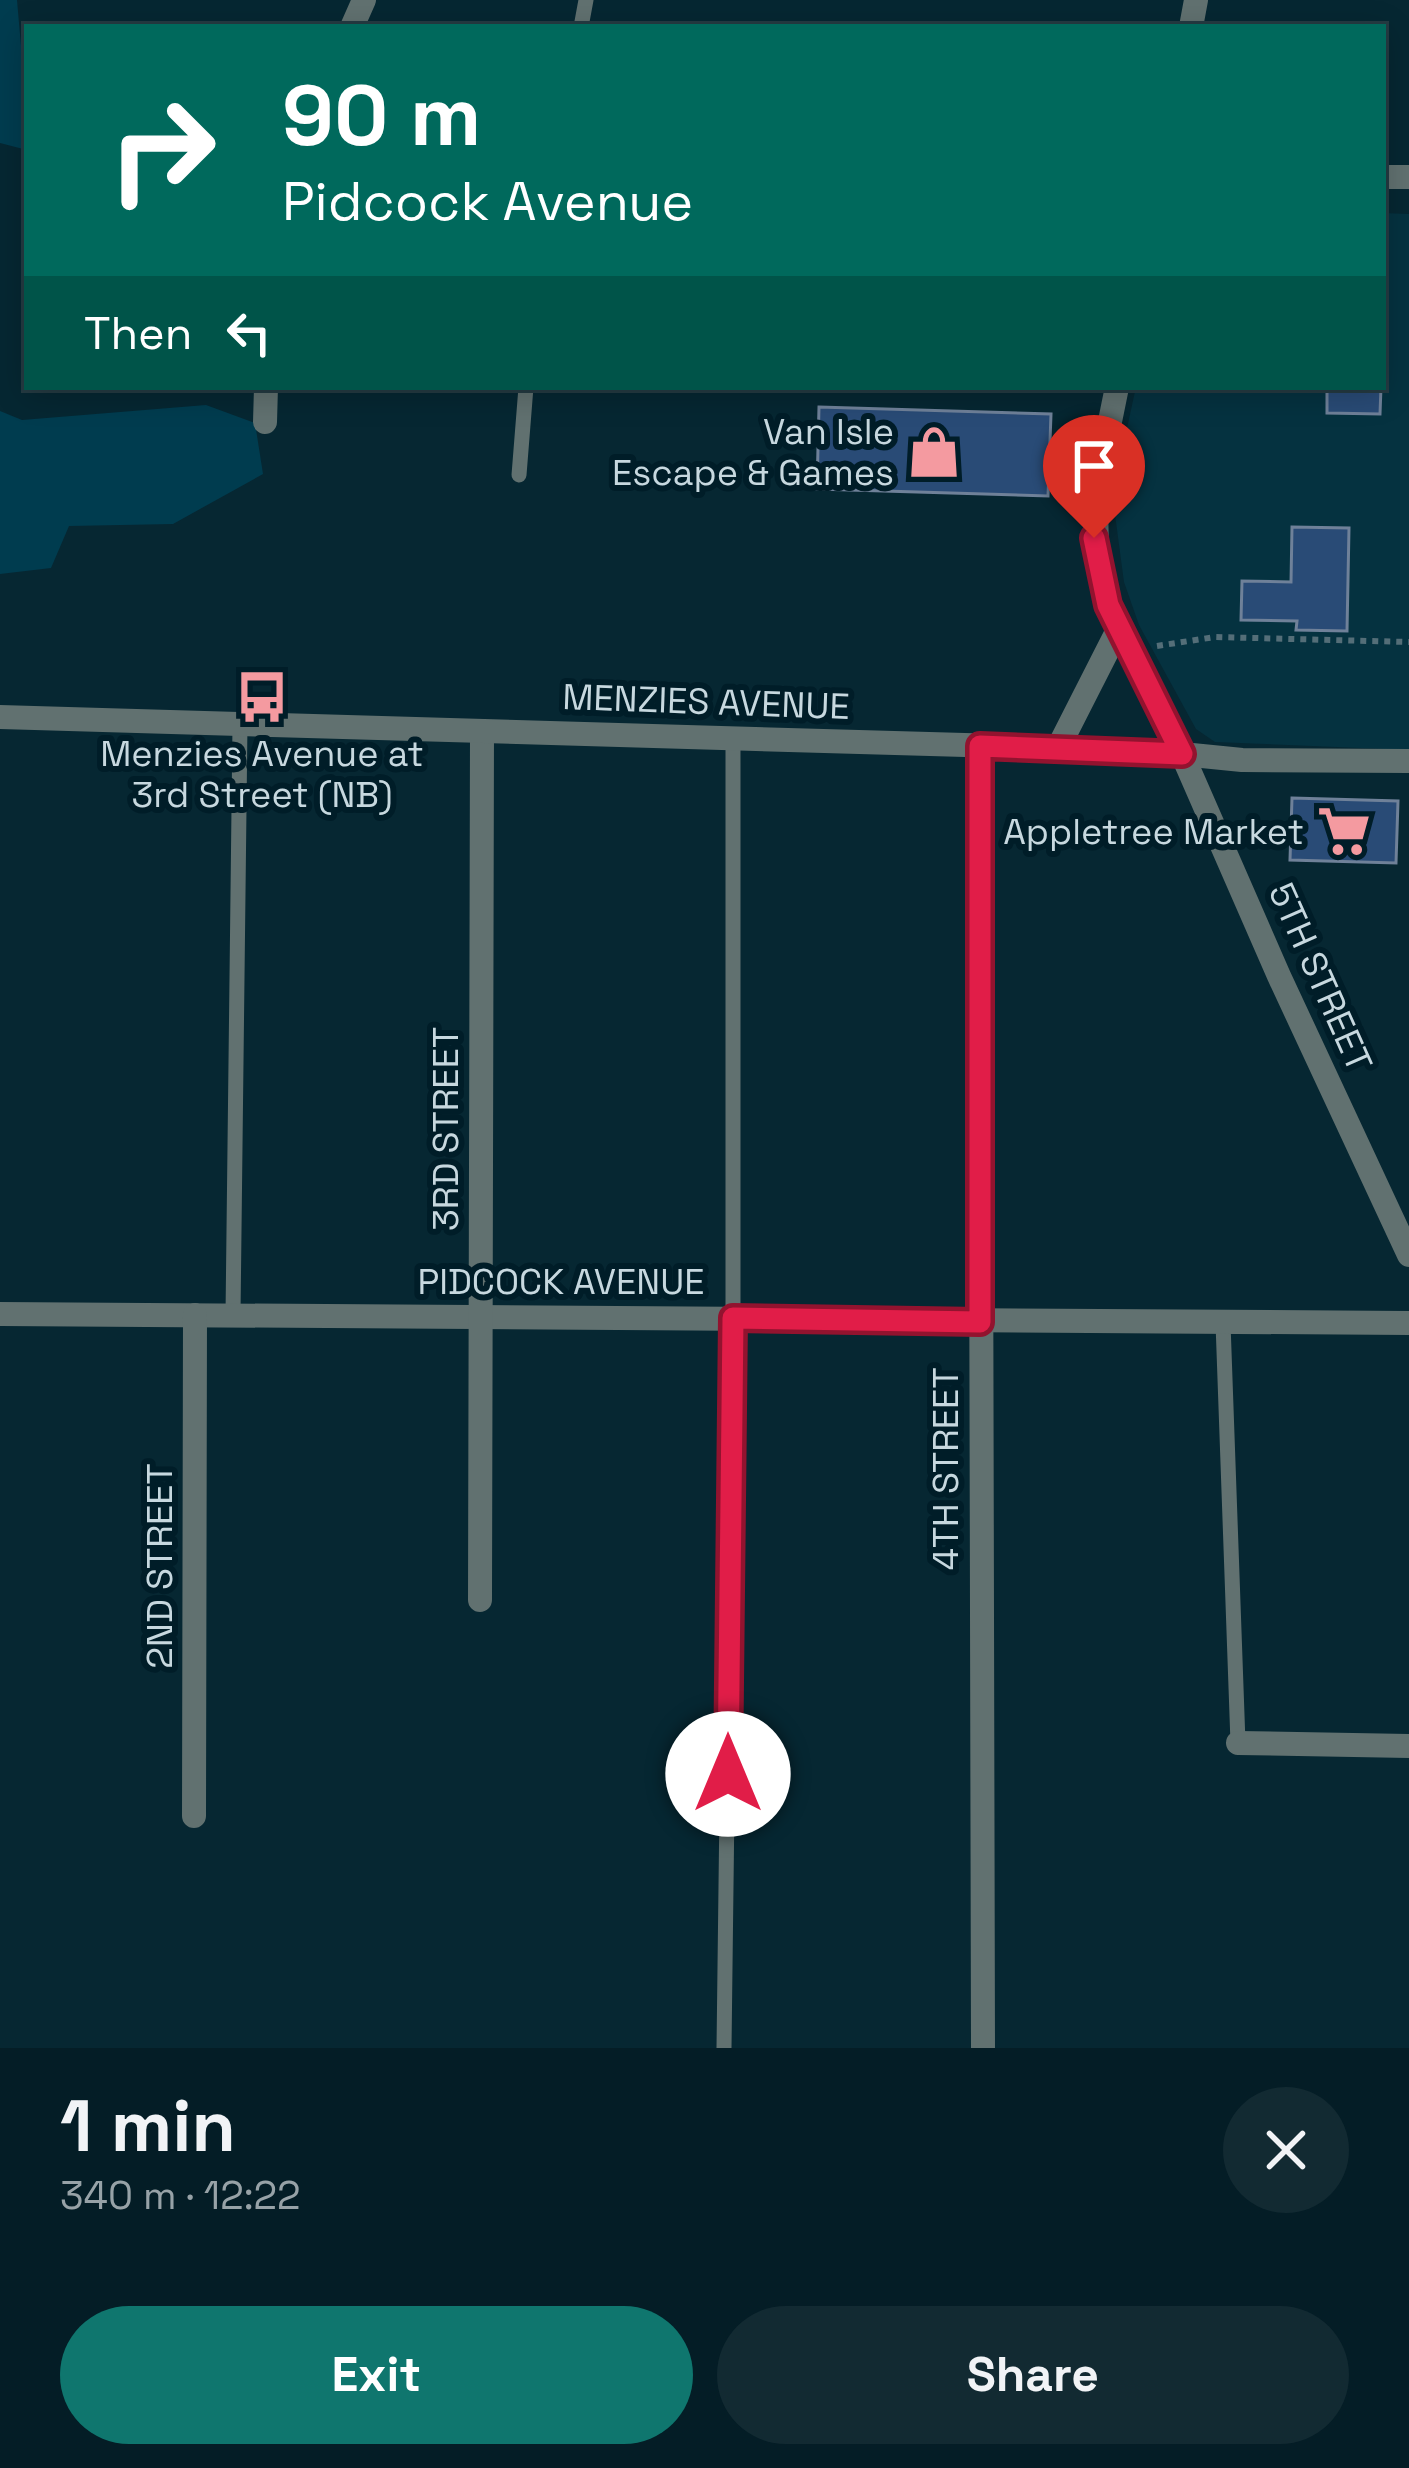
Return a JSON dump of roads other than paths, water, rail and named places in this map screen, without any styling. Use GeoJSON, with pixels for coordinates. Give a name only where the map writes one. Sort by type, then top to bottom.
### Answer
{"type":"FeatureCollection","features":[{"type":"Feature","properties":{"kind":"street"},"geometry":{"type":"LineString","coordinates":[[265,422],[266,390]]}},
{"type":"Feature","properties":{"kind":"street","name":"5TH STREET"},"geometry":{"type":"LineString","coordinates":[[1116,390],[1096,490],[1094,538],[1101,584],[1409,1255]]}},
{"type":"Feature","properties":{"kind":"street"},"geometry":{"type":"LineString","coordinates":[[1058,748],[1124,639]]}},
{"type":"Feature","properties":{"kind":"street","name":"MENZIES AVENUE"},"geometry":{"type":"LineString","coordinates":[[0,717],[1058,748],[1242,760],[1409,761]]}},
{"type":"Feature","properties":{"kind":"street","name":"3RD STREET"},"geometry":{"type":"LineString","coordinates":[[480,1600],[482,731]]}},
{"type":"Feature","properties":{"kind":"street","name":"4TH STREET"},"geometry":{"type":"LineString","coordinates":[[980,746],[983,2048]]}},
{"type":"Feature","properties":{"kind":"street","name":"PIDCOCK AVENUE"},"geometry":{"type":"LineString","coordinates":[[0,1314],[1409,1323]]}},
{"type":"Feature","properties":{"kind":"street","name":"2ND STREET"},"geometry":{"type":"LineString","coordinates":[[194,1816],[195,1315]]}},
{"type":"Feature","properties":{"kind":"street"},"geometry":{"type":"LineString","coordinates":[[1238,1743],[1409,1746]]}},
{"type":"Feature","properties":{"kind":"lane"},"geometry":{"type":"LineString","coordinates":[[519,475],[526,390]]}},
{"type":"Feature","properties":{"kind":"lane"},"geometry":{"type":"LineString","coordinates":[[233,1315],[240,724]]}},
{"type":"Feature","properties":{"kind":"lane"},"geometry":{"type":"LineString","coordinates":[[724,2048],[734,738]]}},
{"type":"Feature","properties":{"kind":"lane"},"geometry":{"type":"LineString","coordinates":[[1223,1323],[1238,1743]]}},
{"type":"Feature","properties":{"kind":"place","name":"Van Isle Escape & Games"},"geometry":{"type":"Point","coordinates":[934,452]}},
{"type":"Feature","properties":{"kind":"place","name":"Menzies Avenue at 3rd Street (NB)"},"geometry":{"type":"Point","coordinates":[262,697]}},
{"type":"Feature","properties":{"kind":"place","name":"Appletree Market"},"geometry":{"type":"Point","coordinates":[1344,831]}}]}
